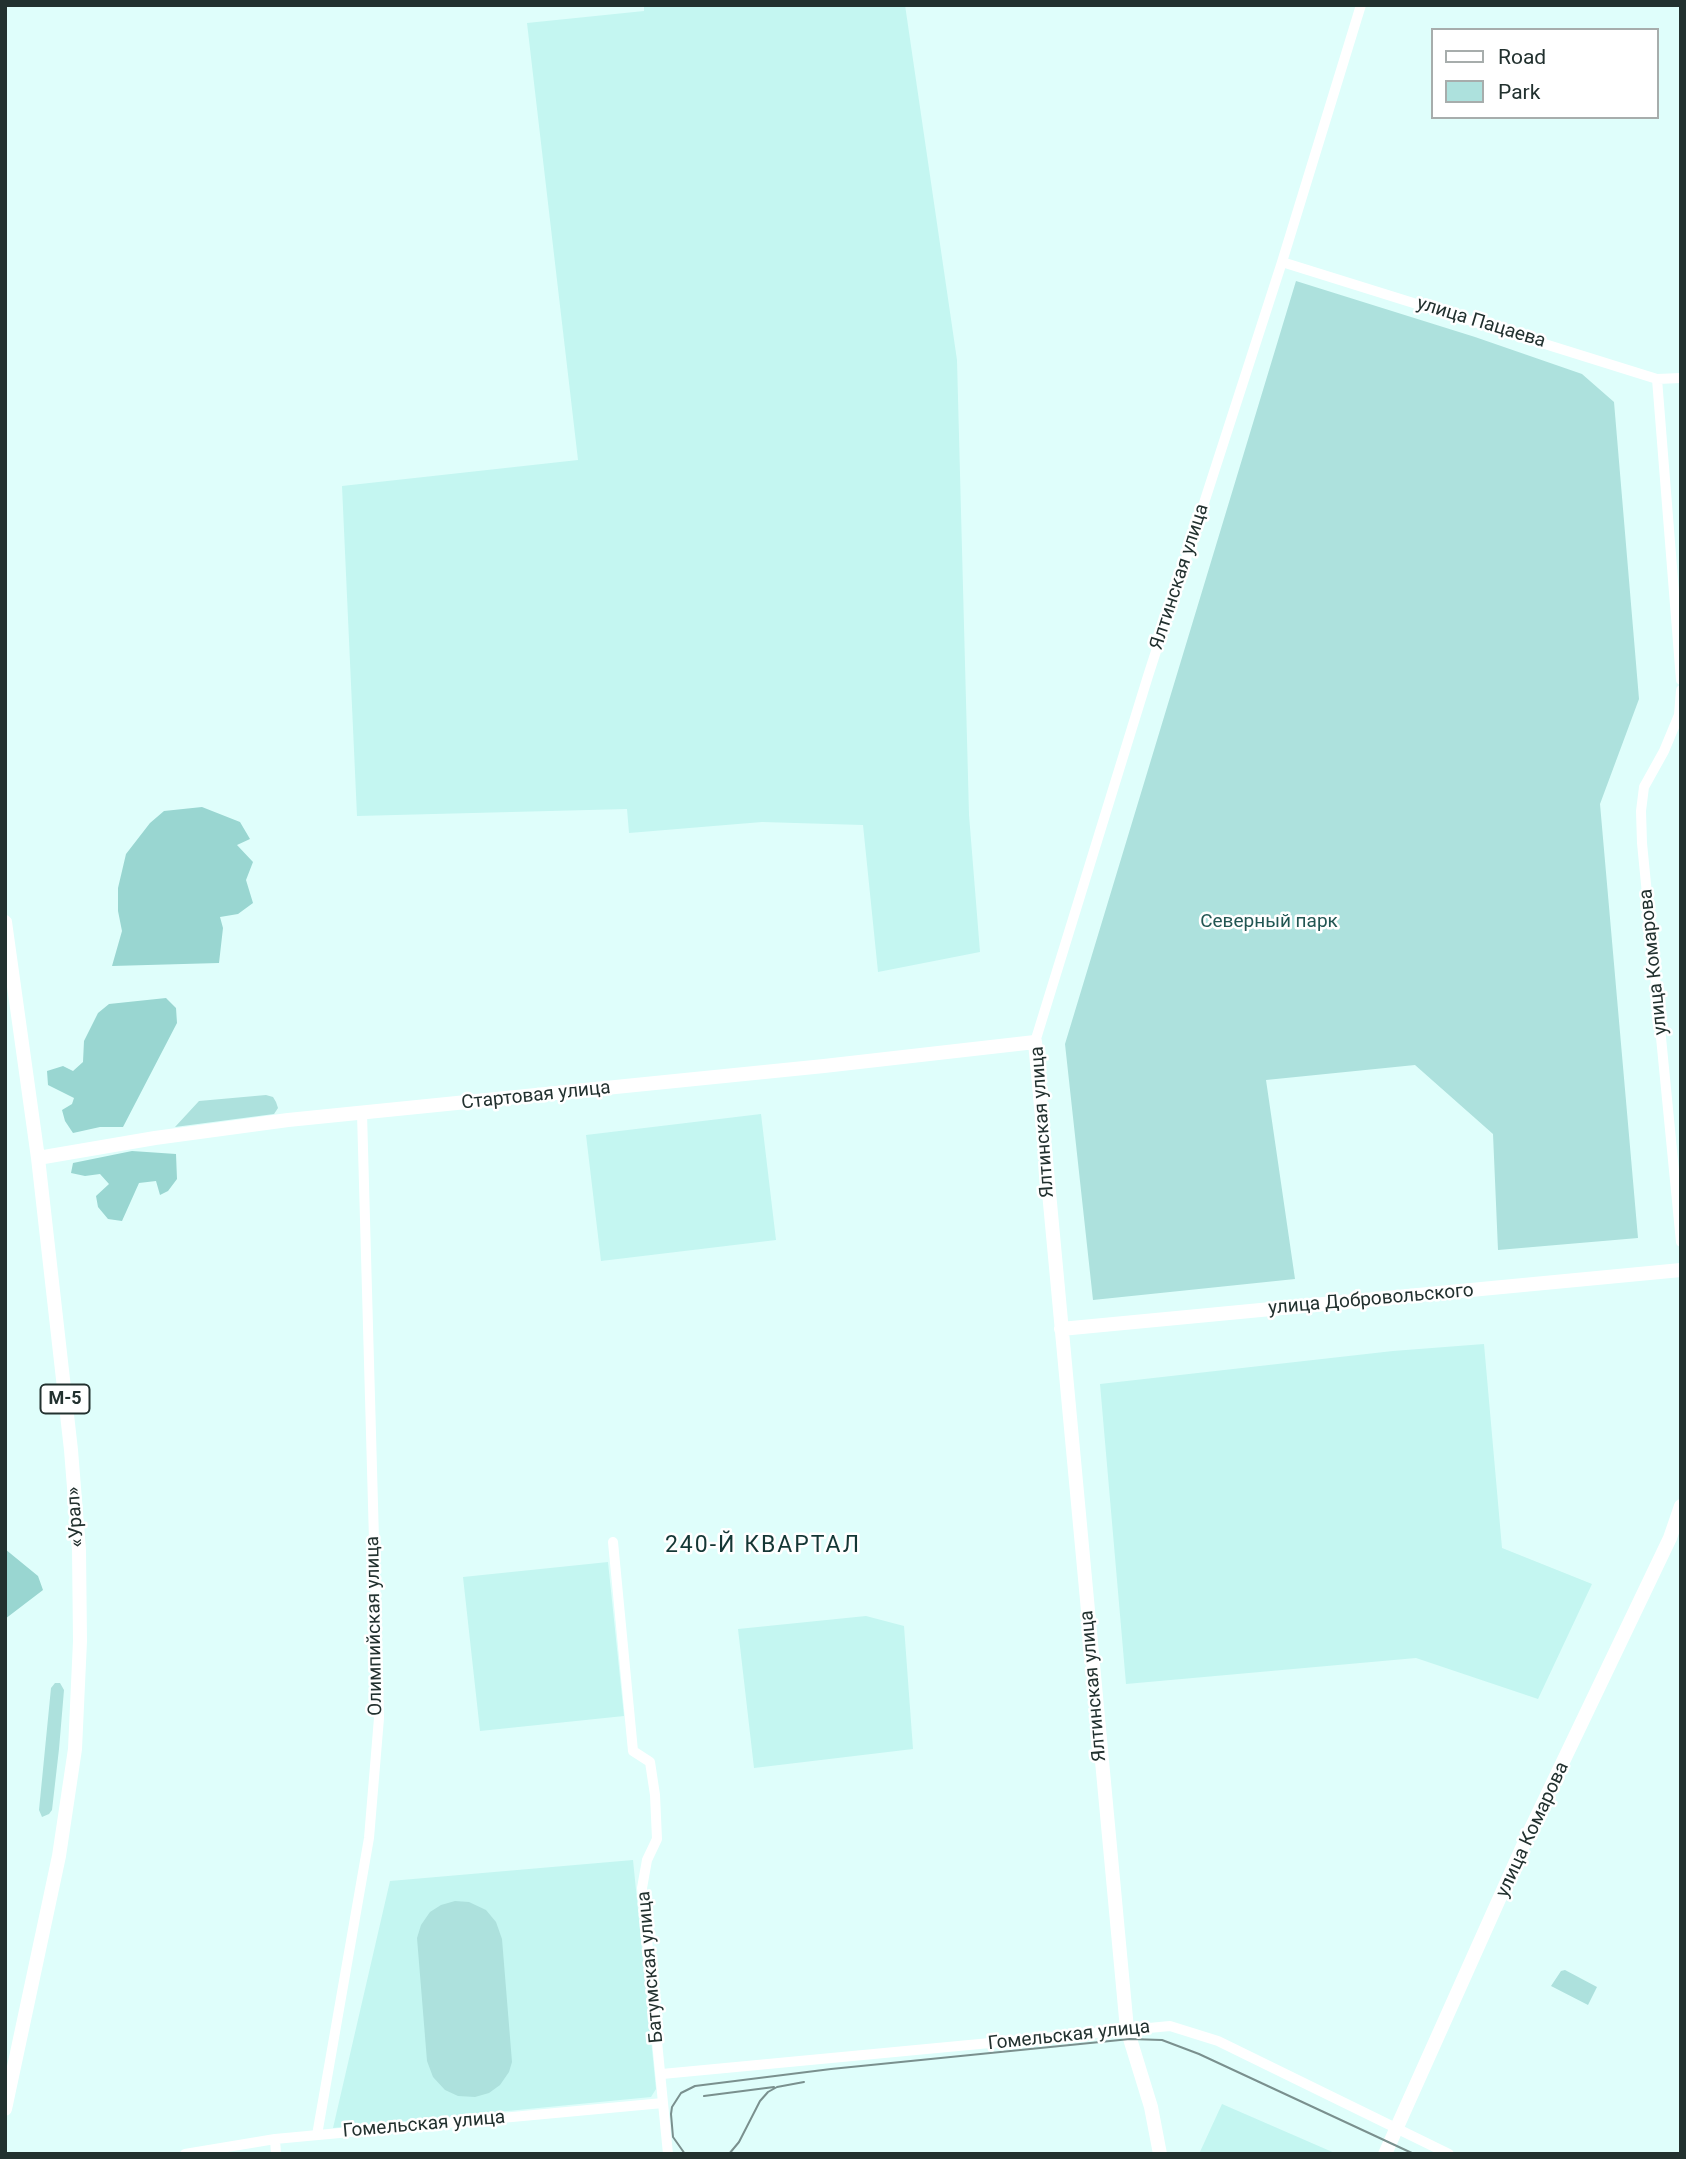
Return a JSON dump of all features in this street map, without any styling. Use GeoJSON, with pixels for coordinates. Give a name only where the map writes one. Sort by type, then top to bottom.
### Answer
{"type":"FeatureCollection","features":[{"type":"Feature","properties":{"kind":"main road","name":"«Урал»"},"geometry":{"type":"LineString","coordinates":[[5,922],[38,1158],[71,1450],[79,1550],[80,1641],[75,1749],[58,1856],[5,2109]]}},
{"type":"Feature","properties":{"kind":"main road","name":"Стартовая улица"},"geometry":{"type":"LineString","coordinates":[[38,1158],[288,1120],[812,1068],[1035,1042]]}},
{"type":"Feature","properties":{"kind":"main road","name":"Ялтинская улица"},"geometry":{"type":"LineString","coordinates":[[1035,1042],[1127,2029],[1151,2107],[1160,2154]]}},
{"type":"Feature","properties":{"kind":"main road","name":"улица Добровольского"},"geometry":{"type":"LineString","coordinates":[[1061,1329],[1681,1270]]}},
{"type":"Feature","properties":{"kind":"main road","name":"улица Комарова"},"geometry":{"type":"LineString","coordinates":[[1385,2154],[1526,1839],[1670,1538],[1681,1506]]}},
{"type":"Feature","properties":{"kind":"street","name":"Ялтинская улица"},"geometry":{"type":"LineString","coordinates":[[1035,1042],[1361,5]]}},
{"type":"Feature","properties":{"kind":"street","name":"улица Пацаева"},"geometry":{"type":"LineString","coordinates":[[1282,262],[1657,379],[1681,378]]}},
{"type":"Feature","properties":{"kind":"street"},"geometry":{"type":"LineString","coordinates":[[1657,379],[1681,680]]}},
{"type":"Feature","properties":{"kind":"street","name":"улица Комарова"},"geometry":{"type":"LineString","coordinates":[[1681,690],[1679,715],[1664,751],[1644,787],[1641,811],[1681,1242]]}},
{"type":"Feature","properties":{"kind":"street","name":"Олимпийская улица"},"geometry":{"type":"LineString","coordinates":[[317,2135],[369,1838],[379,1718],[362,1113]]}},
{"type":"Feature","properties":{"kind":"street","name":"Батумская улица"},"geometry":{"type":"LineString","coordinates":[[612,1542],[633,1751],[650,1762],[654,1795],[657,1839],[647,1860],[642,1888],[668,2154]]}},
{"type":"Feature","properties":{"kind":"street","name":"Гомельская улица"},"geometry":{"type":"LineString","coordinates":[[662,2074],[1170,2026],[1218,2041],[1449,2154]]}},
{"type":"Feature","properties":{"kind":"street","name":"Гомельская улица"},"geometry":{"type":"LineString","coordinates":[[185,2154],[275,2139],[663,2103]]}},
{"type":"Feature","properties":{"kind":"street"},"geometry":{"type":"LineString","coordinates":[[275,2139],[276,2154]]}},
{"type":"Feature","properties":{"kind":"shaded area"},"geometry":{"type":"Polygon","coordinates":[[[644,5],[905,5],[957,360],[969,815],[980,952],[878,972],[863,825],[762,822],[629,833],[627,809],[357,816],[342,486],[578,460],[527,23],[644,11],[644,5]]]}},
{"type":"Feature","properties":{"kind":"shaded area"},"geometry":{"type":"Polygon","coordinates":[[[202,807],[240,822],[250,839],[237,845],[253,862],[246,880],[253,903],[238,914],[220,917],[223,928],[219,963],[112,966],[122,931],[118,911],[118,888],[126,854],[150,823],[164,811],[202,807]]]}},
{"type":"Feature","properties":{"kind":"shaded area"},"geometry":{"type":"Polygon","coordinates":[[[166,998],[176,1008],[177,1023],[123,1127],[100,1127],[73,1133],[62,1110],[72,1104],[74,1098],[48,1085],[47,1071],[63,1066],[73,1071],[83,1062],[84,1041],[98,1013],[109,1004],[166,998]]]}},
{"type":"Feature","properties":{"kind":"shaded area"},"geometry":{"type":"Polygon","coordinates":[[[761,1114],[776,1240],[601,1261],[586,1135],[761,1114]]]}},
{"type":"Feature","properties":{"kind":"shaded area"},"geometry":{"type":"Polygon","coordinates":[[[132,1151],[176,1154],[177,1179],[168,1191],[160,1195],[156,1181],[139,1183],[122,1221],[108,1219],[98,1207],[96,1196],[109,1184],[100,1174],[85,1176],[71,1173],[73,1163],[132,1151]]]}},
{"type":"Feature","properties":{"kind":"shaded area"},"geometry":{"type":"Polygon","coordinates":[[[1484,1344],[1502,1548],[1592,1584],[1538,1699],[1416,1658],[1126,1684],[1100,1384],[1393,1351],[1484,1344]]]}},
{"type":"Feature","properties":{"kind":"shaded area"},"geometry":{"type":"Polygon","coordinates":[[[5,1549],[38,1576],[43,1590],[5,1619],[5,1549]]]}},
{"type":"Feature","properties":{"kind":"shaded area"},"geometry":{"type":"Polygon","coordinates":[[[608,1562],[624,1716],[480,1731],[463,1577],[608,1562]]]}},
{"type":"Feature","properties":{"kind":"shaded area"},"geometry":{"type":"Polygon","coordinates":[[[866,1616],[904,1626],[913,1749],[754,1768],[738,1629],[866,1616]]]}},
{"type":"Feature","properties":{"kind":"shaded area"},"geometry":{"type":"Polygon","coordinates":[[[633,1860],[656,2089],[651,2097],[333,2128],[390,1881],[633,1860]]]}},
{"type":"Feature","properties":{"kind":"shaded area"},"geometry":{"type":"Polygon","coordinates":[[[1222,2104],[1337,2154],[1199,2154],[1222,2104]]]}},
{"type":"Feature","properties":{"kind":"green space","name":"Северный парк"},"geometry":{"type":"Polygon","coordinates":[[[1296,281],[1582,374],[1614,402],[1639,699],[1600,804],[1638,1238],[1498,1250],[1493,1134],[1415,1065],[1266,1080],[1295,1279],[1093,1300],[1065,1044],[1296,281]]]}},
{"type":"Feature","properties":{"kind":"green space"},"geometry":{"type":"Polygon","coordinates":[[[266,1095],[273,1097],[276,1102],[278,1108],[274,1114],[175,1127],[199,1101],[266,1095]]]}},
{"type":"Feature","properties":{"kind":"green space"},"geometry":{"type":"Polygon","coordinates":[[[55,1683],[60,1683],[64,1690],[59,1749],[52,1810],[42,1817],[39,1810],[51,1688],[55,1683]]]}},
{"type":"Feature","properties":{"kind":"green space"},"geometry":{"type":"Polygon","coordinates":[[[455,1901],[469,1902],[486,1910],[496,1922],[502,1939],[512,2062],[500,2085],[489,2093],[475,2097],[458,2096],[445,2090],[433,2077],[427,2061],[417,1938],[421,1925],[430,1912],[455,1901]]]}},
{"type":"Feature","properties":{"kind":"green space"},"geometry":{"type":"Polygon","coordinates":[[[1565,1970],[1597,1987],[1588,2005],[1551,1986],[1561,1971],[1565,1970]]]}},
{"type":"Feature","properties":{"kind":"tram line"},"geometry":{"type":"LineString","coordinates":[[685,2154],[673,2137],[672,2107],[681,2093],[695,2086],[831,2069],[1130,2039],[1162,2040],[1199,2054],[1414,2154]]}},
{"type":"Feature","properties":{"kind":"tram line"},"geometry":{"type":"LineString","coordinates":[[729,2154],[768,2092],[777,2087],[804,2082]]}},
{"type":"Feature","properties":{"kind":"tram line"},"geometry":{"type":"LineString","coordinates":[[704,2096],[774,2087]]}},
{"type":"Feature","properties":{"kind":"district","name":"240-Й КВАРТАЛ"},"geometry":{"type":"Point","coordinates":[763,1546]}}]}
